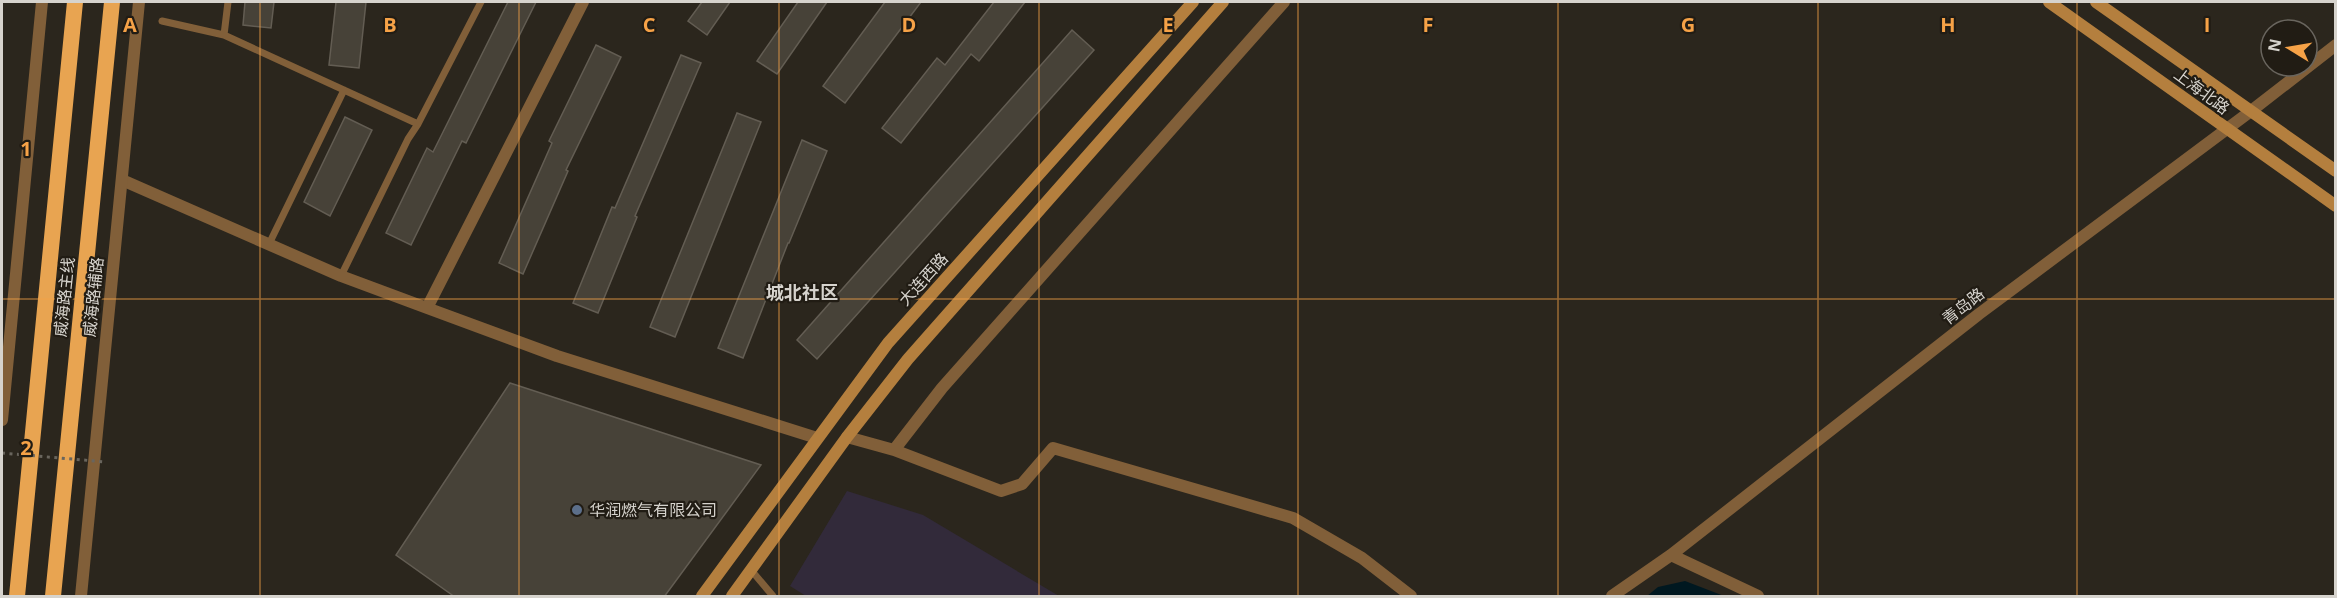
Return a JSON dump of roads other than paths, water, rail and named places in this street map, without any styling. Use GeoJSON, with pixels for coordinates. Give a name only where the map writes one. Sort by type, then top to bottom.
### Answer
{"type":"FeatureCollection","features":[{"type":"Feature","properties":{"kind":"highway","name":"威海路主线"},"geometry":{"type":"LineString","coordinates":[[17,597],[75,2]]}},
{"type":"Feature","properties":{"kind":"highway","name":"威海路主线"},"geometry":{"type":"LineString","coordinates":[[53,597],[112,2]]}},
{"type":"Feature","properties":{"kind":"main road","name":"大连西路"},"geometry":{"type":"LineString","coordinates":[[702,597],[888,343],[1193,2]]}},
{"type":"Feature","properties":{"kind":"main road"},"geometry":{"type":"LineString","coordinates":[[732,597],[847,437],[908,359],[1223,2]]}},
{"type":"Feature","properties":{"kind":"main road","name":"上海北路"},"geometry":{"type":"LineString","coordinates":[[2049,2],[2336,206]]}},
{"type":"Feature","properties":{"kind":"main road","name":"上海北路"},"geometry":{"type":"LineString","coordinates":[[2096,2],[2336,171]]}},
{"type":"Feature","properties":{"kind":"street"},"geometry":{"type":"LineString","coordinates":[[2,420],[42,2]]}},
{"type":"Feature","properties":{"kind":"street","name":"威海路辅路"},"geometry":{"type":"LineString","coordinates":[[81,597],[139,2]]}},
{"type":"Feature","properties":{"kind":"street"},"geometry":{"type":"LineString","coordinates":[[427,308],[583,2]]}},
{"type":"Feature","properties":{"kind":"street"},"geometry":{"type":"LineString","coordinates":[[894,450],[950,379],[1284,2]]}},
{"type":"Feature","properties":{"kind":"street","name":"青岛路"},"geometry":{"type":"LineString","coordinates":[[1612,597],[1671,555],[1979,314],[2227,130],[2336,45]]}},
{"type":"Feature","properties":{"kind":"street"},"geometry":{"type":"LineString","coordinates":[[122,180],[340,276],[557,356],[817,438]]}},
{"type":"Feature","properties":{"kind":"street"},"geometry":{"type":"LineString","coordinates":[[847,437],[894,450],[1001,491],[1023,484],[1053,448],[1293,518],[1362,558],[1411,597]]}},
{"type":"Feature","properties":{"kind":"street"},"geometry":{"type":"LineString","coordinates":[[1671,555],[1758,597]]}},
{"type":"Feature","properties":{"kind":"lane"},"geometry":{"type":"LineString","coordinates":[[224,35],[228,2]]}},
{"type":"Feature","properties":{"kind":"lane"},"geometry":{"type":"LineString","coordinates":[[340,276],[408,139],[481,2]]}},
{"type":"Feature","properties":{"kind":"lane"},"geometry":{"type":"LineString","coordinates":[[162,21],[224,35],[418,124]]}},
{"type":"Feature","properties":{"kind":"lane"},"geometry":{"type":"LineString","coordinates":[[269,244],[344,90]]}},
{"type":"Feature","properties":{"kind":"lane"},"geometry":{"type":"LineString","coordinates":[[751,570],[773,597]]}},
{"type":"Feature","properties":{"kind":"water"},"geometry":{"type":"Polygon","coordinates":[[[1685,581],[1724,596],[1647,596],[1658,587],[1685,581]]]}},
{"type":"Feature","properties":{"kind":"place","name":"华润燃气有限公司"},"geometry":{"type":"Point","coordinates":[577,510]}},
{"type":"Feature","properties":{"kind":"district","name":"城北社区"},"geometry":{"type":"Point","coordinates":[802,292]}}]}
